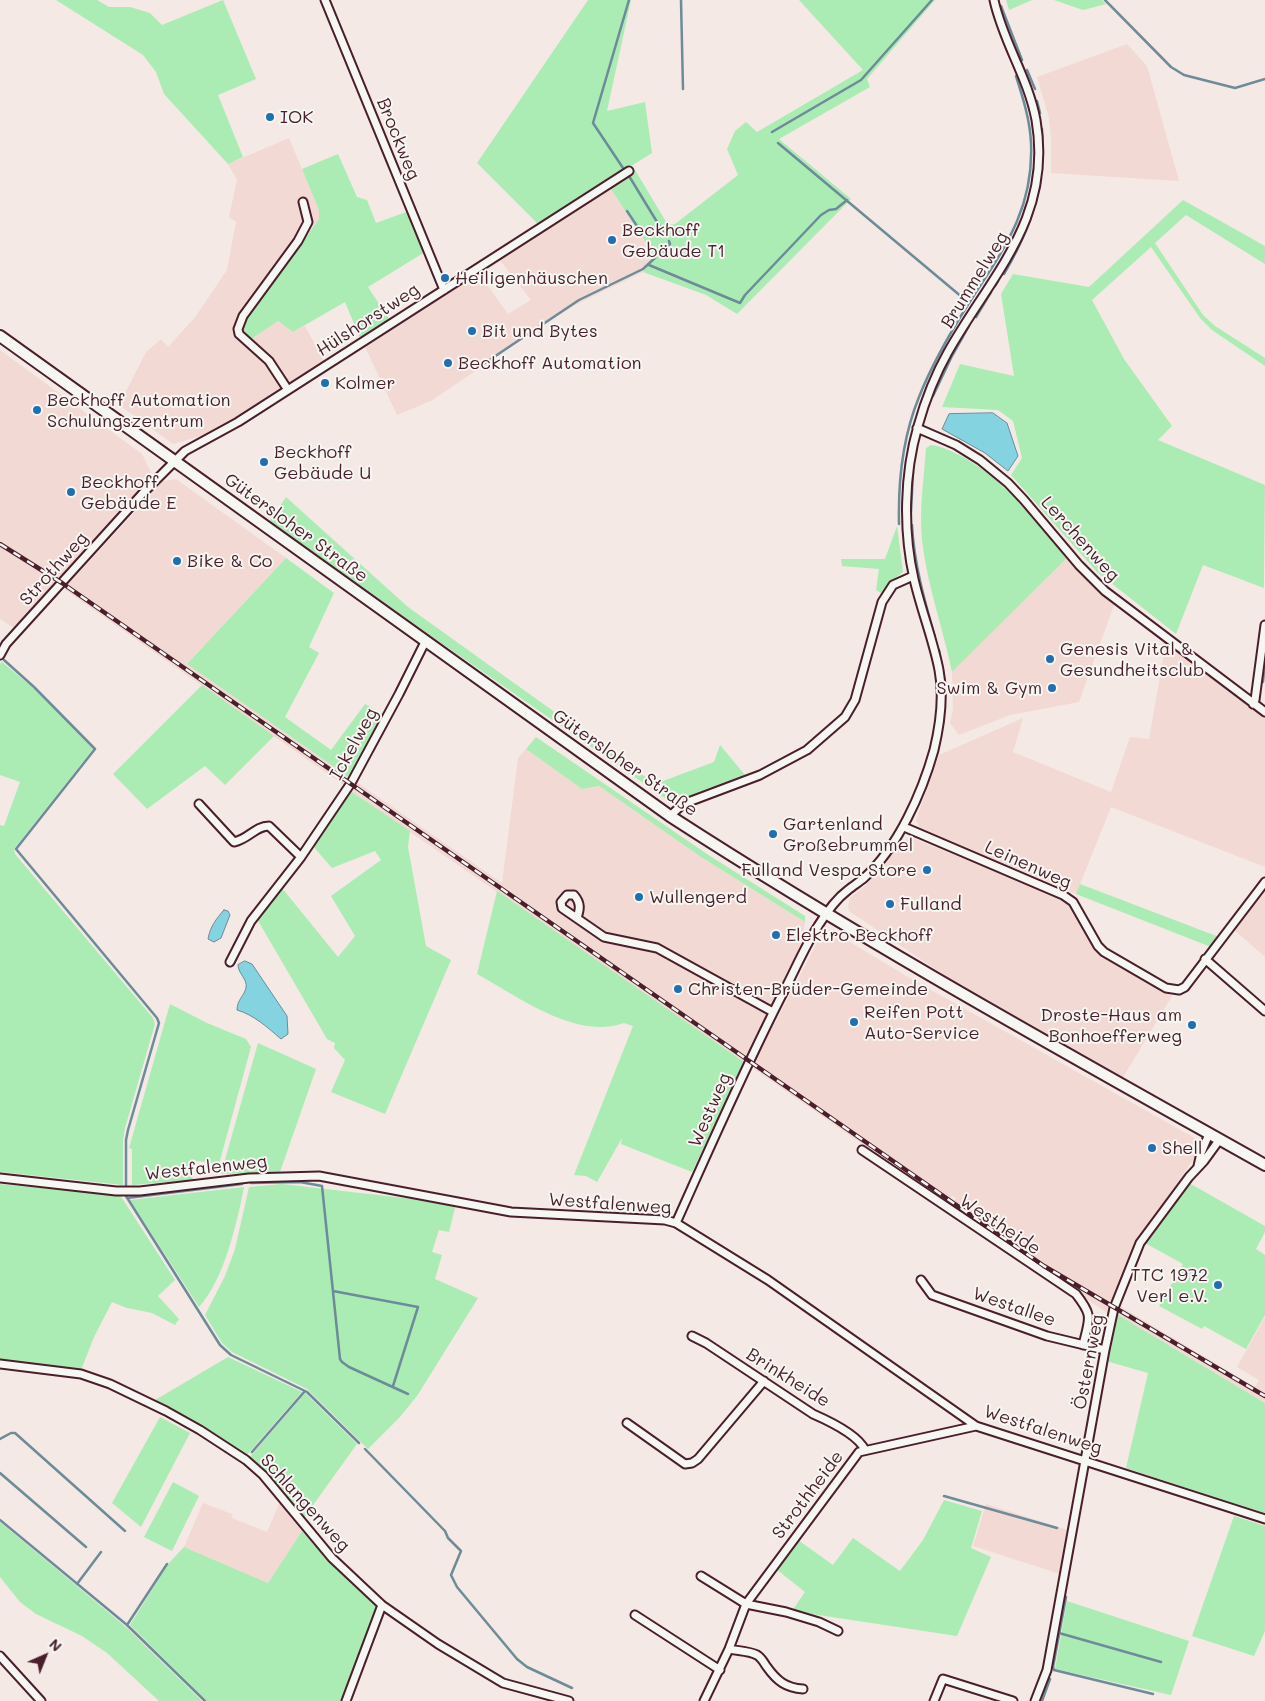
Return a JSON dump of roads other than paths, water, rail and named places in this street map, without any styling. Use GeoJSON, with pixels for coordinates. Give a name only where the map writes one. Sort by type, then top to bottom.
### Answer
{"type":"FeatureCollection","features":[{"type":"Feature","properties":{"kind":"main road","name":"Gütersloher Straße"},"geometry":{"type":"LineString","coordinates":[[0,336],[670,816],[826,915],[1038,1038],[1265,1165]]}},
{"type":"Feature","properties":{"kind":"street","name":"Brockweg"},"geometry":{"type":"LineString","coordinates":[[325,0],[444,290]]}},
{"type":"Feature","properties":{"kind":"street","name":"Brummelweg"},"geometry":{"type":"LineString","coordinates":[[826,915],[838,899],[870,872],[904,828],[934,750],[940,718],[940,674],[914,576],[908,537],[910,465],[917,428],[946,355],[1012,252],[1024,226],[1036,184],[1039,156],[1036,122],[1029,90],[997,15],[994,0]]}},
{"type":"Feature","properties":{"kind":"street","name":"Hülshorstweg"},"geometry":{"type":"LineString","coordinates":[[175,462],[190,448],[221,432],[288,390],[629,171]]}},
{"type":"Feature","properties":{"kind":"street"},"geometry":{"type":"LineString","coordinates":[[288,390],[269,361],[238,334],[238,329],[243,316],[298,240],[308,222],[303,202]]}},
{"type":"Feature","properties":{"kind":"street","name":"Lerchenweg"},"geometry":{"type":"LineString","coordinates":[[917,428],[956,445],[980,460],[1008,483],[1078,565],[1105,591],[1265,712]]}},
{"type":"Feature","properties":{"kind":"street","name":"Strothweg"},"geometry":{"type":"LineString","coordinates":[[0,655],[6,644],[143,493],[175,462]]}},
{"type":"Feature","properties":{"kind":"street"},"geometry":{"type":"LineString","coordinates":[[670,816],[683,804],[760,775],[807,750],[845,717],[855,700],[882,602],[893,585],[914,576]]}},
{"type":"Feature","properties":{"kind":"street"},"geometry":{"type":"LineString","coordinates":[[1253,704],[1265,625]]}},
{"type":"Feature","properties":{"kind":"street","name":"Ickelweg"},"geometry":{"type":"LineString","coordinates":[[230,962],[252,921],[301,857],[351,783],[425,642]]}},
{"type":"Feature","properties":{"kind":"street"},"geometry":{"type":"LineString","coordinates":[[199,804],[234,842],[244,840],[261,826],[269,826],[301,857]]}},
{"type":"Feature","properties":{"kind":"street","name":"Leinenweg"},"geometry":{"type":"LineString","coordinates":[[904,828],[1063,895],[1073,902],[1098,946],[1104,952],[1166,988],[1179,990],[1185,988],[1205,959],[1265,882]]}},
{"type":"Feature","properties":{"kind":"street","name":"Westweg"},"geometry":{"type":"LineString","coordinates":[[676,1222],[749,1060],[818,926],[826,915]]}},
{"type":"Feature","properties":{"kind":"street"},"geometry":{"type":"LineString","coordinates":[[578,918],[604,937],[658,948],[773,1012]]}},
{"type":"Feature","properties":{"kind":"street"},"geometry":{"type":"LineString","coordinates":[[1205,959],[1265,1011]]}},
{"type":"Feature","properties":{"kind":"street","name":"Östernweg"},"geometry":{"type":"LineString","coordinates":[[1198,1166],[1209,1134]]}},
{"type":"Feature","properties":{"kind":"street","name":"Östernweg"},"geometry":{"type":"LineString","coordinates":[[1035,1701],[1047,1670],[1114,1308],[1140,1243],[1220,1139]]}},
{"type":"Feature","properties":{"kind":"street","name":"Westheide"},"geometry":{"type":"LineString","coordinates":[[862,1150],[1076,1294],[1088,1309],[1089,1319],[1083,1345]]}},
{"type":"Feature","properties":{"kind":"street","name":"Westfalenweg"},"geometry":{"type":"LineString","coordinates":[[0,1178],[124,1191],[249,1178],[319,1176],[511,1212],[676,1222],[768,1280],[976,1426],[1265,1519]]}},
{"type":"Feature","properties":{"kind":"street","name":"Westallee"},"geometry":{"type":"LineString","coordinates":[[921,1280],[932,1295],[1046,1336],[1105,1350]]}},
{"type":"Feature","properties":{"kind":"street","name":"Brinkheide"},"geometry":{"type":"LineString","coordinates":[[692,1336],[814,1414],[832,1423],[862,1443],[865,1450]]}},
{"type":"Feature","properties":{"kind":"street","name":"Schlangenweg"},"geometry":{"type":"LineString","coordinates":[[0,1364],[82,1374],[110,1384],[166,1411],[226,1446],[263,1475],[332,1558],[382,1605],[438,1644],[504,1683],[569,1701]]}},
{"type":"Feature","properties":{"kind":"street"},"geometry":{"type":"LineString","coordinates":[[627,1423],[685,1464],[692,1463],[698,1459],[764,1381]]}},
{"type":"Feature","properties":{"kind":"street","name":"Strothheide"},"geometry":{"type":"LineString","coordinates":[[704,1701],[730,1649],[746,1604],[859,1452],[976,1426]]}},
{"type":"Feature","properties":{"kind":"street"},"geometry":{"type":"LineString","coordinates":[[700,1576],[746,1604],[786,1612],[819,1622],[838,1631]]}},
{"type":"Feature","properties":{"kind":"street"},"geometry":{"type":"LineString","coordinates":[[346,1701],[382,1605]]}},
{"type":"Feature","properties":{"kind":"street"},"geometry":{"type":"LineString","coordinates":[[635,1615],[720,1670]]}},
{"type":"Feature","properties":{"kind":"street"},"geometry":{"type":"LineString","coordinates":[[730,1649],[755,1654],[760,1657],[780,1682],[792,1688],[803,1689]]}},
{"type":"Feature","properties":{"kind":"street"},"geometry":{"type":"LineString","coordinates":[[0,1656],[40,1701]]}},
{"type":"Feature","properties":{"kind":"street"},"geometry":{"type":"LineString","coordinates":[[934,1701],[943,1679],[1013,1701]]}},
{"type":"Feature","properties":{"kind":"water"},"geometry":{"type":"Polygon","coordinates":[[[993,413],[1007,423],[1018,456],[1008,471],[985,453],[942,429],[949,414],[993,413]]]}},
{"type":"Feature","properties":{"kind":"water"},"geometry":{"type":"Polygon","coordinates":[[[224,910],[228,911],[230,915],[221,938],[214,942],[208,939],[210,931],[224,910]]]}},
{"type":"Feature","properties":{"kind":"water"},"geometry":{"type":"Polygon","coordinates":[[[245,961],[252,964],[287,1016],[288,1034],[281,1039],[255,1018],[237,1010],[238,1003],[246,988],[238,965],[245,961]]]}},
{"type":"Feature","properties":{"kind":"waterway"},"geometry":{"type":"LineString","coordinates":[[623,168],[593,123],[629,0]]}},
{"type":"Feature","properties":{"kind":"waterway"},"geometry":{"type":"LineString","coordinates":[[681,0],[683,89]]}},
{"type":"Feature","properties":{"kind":"waterway"},"geometry":{"type":"LineString","coordinates":[[772,132],[861,80],[932,0]]}},
{"type":"Feature","properties":{"kind":"waterway"},"geometry":{"type":"LineString","coordinates":[[1105,0],[1171,67],[1184,75],[1235,88],[1265,79]]}},
{"type":"Feature","properties":{"kind":"waterway"},"geometry":{"type":"LineString","coordinates":[[1001,6],[1022,60]]}},
{"type":"Feature","properties":{"kind":"waterway"},"geometry":{"type":"LineString","coordinates":[[1027,70],[1035,89]]}},
{"type":"Feature","properties":{"kind":"waterway"},"geometry":{"type":"LineString","coordinates":[[899,524],[899,492],[905,443],[919,397],[948,337],[1004,247],[1022,209],[1031,167],[1031,143],[1026,109],[1016,76]]}},
{"type":"Feature","properties":{"kind":"waterway"},"geometry":{"type":"LineString","coordinates":[[1037,101],[1040,113]]}},
{"type":"Feature","properties":{"kind":"waterway"},"geometry":{"type":"LineString","coordinates":[[1042,129],[1042,164]]}},
{"type":"Feature","properties":{"kind":"waterway"},"geometry":{"type":"LineString","coordinates":[[778,143],[969,303]]}},
{"type":"Feature","properties":{"kind":"waterway"},"geometry":{"type":"LineString","coordinates":[[629,176],[665,235]]}},
{"type":"Feature","properties":{"kind":"waterway"},"geometry":{"type":"LineString","coordinates":[[1004,274],[1027,228],[1041,178]]}},
{"type":"Feature","properties":{"kind":"waterway"},"geometry":{"type":"LineString","coordinates":[[649,265],[740,303],[745,295],[821,215],[829,210],[836,209],[847,200]]}},
{"type":"Feature","properties":{"kind":"waterway"},"geometry":{"type":"LineString","coordinates":[[627,211],[643,235]]}},
{"type":"Feature","properties":{"kind":"waterway"},"geometry":{"type":"LineString","coordinates":[[476,369],[579,300],[643,269],[670,244],[669,241]]}},
{"type":"Feature","properties":{"kind":"waterway"},"geometry":{"type":"LineString","coordinates":[[995,286],[998,281]]}},
{"type":"Feature","properties":{"kind":"waterway"},"geometry":{"type":"LineString","coordinates":[[976,317],[991,292]]}},
{"type":"Feature","properties":{"kind":"waterway"},"geometry":{"type":"LineString","coordinates":[[933,396],[969,326]]}},
{"type":"Feature","properties":{"kind":"waterway"},"geometry":{"type":"LineString","coordinates":[[911,512],[913,472]]}},
{"type":"Feature","properties":{"kind":"waterway"},"geometry":{"type":"LineString","coordinates":[[912,525],[917,567],[935,637]]}},
{"type":"Feature","properties":{"kind":"waterway"},"geometry":{"type":"LineString","coordinates":[[939,650],[946,688]]}},
{"type":"Feature","properties":{"kind":"waterway"},"geometry":{"type":"LineString","coordinates":[[4,660],[34,687],[95,749],[16,849],[157,1018],[159,1023],[128,1130],[126,1140],[126,1185]]}},
{"type":"Feature","properties":{"kind":"waterway"},"geometry":{"type":"LineString","coordinates":[[1263,682],[1265,660]]}},
{"type":"Feature","properties":{"kind":"waterway"},"geometry":{"type":"LineString","coordinates":[[251,1183],[300,1182],[322,1186],[340,1359],[349,1367],[408,1394]]}},
{"type":"Feature","properties":{"kind":"waterway"},"geometry":{"type":"LineString","coordinates":[[127,1198],[242,1184]]}},
{"type":"Feature","properties":{"kind":"waterway"},"geometry":{"type":"LineString","coordinates":[[126,1196],[220,1345],[231,1355],[307,1392],[359,1443]]}},
{"type":"Feature","properties":{"kind":"waterway"},"geometry":{"type":"LineString","coordinates":[[333,1291],[418,1307],[393,1386]]}},
{"type":"Feature","properties":{"kind":"waterway"},"geometry":{"type":"LineString","coordinates":[[252,1452],[305,1391]]}},
{"type":"Feature","properties":{"kind":"waterway"},"geometry":{"type":"LineString","coordinates":[[0,1439],[15,1433],[125,1531]]}},
{"type":"Feature","properties":{"kind":"waterway"},"geometry":{"type":"LineString","coordinates":[[365,1449],[445,1531],[448,1538],[461,1551],[451,1575],[457,1587],[517,1659],[527,1667],[572,1688]]}},
{"type":"Feature","properties":{"kind":"waterway"},"geometry":{"type":"LineString","coordinates":[[0,1473],[86,1547]]}},
{"type":"Feature","properties":{"kind":"waterway"},"geometry":{"type":"LineString","coordinates":[[944,1496],[1057,1528]]}},
{"type":"Feature","properties":{"kind":"waterway"},"geometry":{"type":"LineString","coordinates":[[0,1520],[127,1625],[205,1701]]}},
{"type":"Feature","properties":{"kind":"waterway"},"geometry":{"type":"LineString","coordinates":[[77,1584],[101,1552]]}},
{"type":"Feature","properties":{"kind":"waterway"},"geometry":{"type":"LineString","coordinates":[[127,1625],[167,1564]]}},
{"type":"Feature","properties":{"kind":"waterway"},"geometry":{"type":"LineString","coordinates":[[1066,1597],[1054,1670],[1153,1694]]}},
{"type":"Feature","properties":{"kind":"waterway"},"geometry":{"type":"LineString","coordinates":[[422,1629],[472,1661]]}},
{"type":"Feature","properties":{"kind":"waterway"},"geometry":{"type":"LineString","coordinates":[[1059,1633],[1161,1662]]}},
{"type":"Feature","properties":{"kind":"waterway"},"geometry":{"type":"LineString","coordinates":[[1042,1701],[1050,1679]]}},
{"type":"Feature","properties":{"kind":"waterway"},"geometry":{"type":"LineString","coordinates":[[546,1691],[561,1695]]}},
{"type":"Feature","properties":{"kind":"railway"},"geometry":{"type":"LineString","coordinates":[[0,544],[62,583],[1044,1266],[1265,1396]]}},
{"type":"Feature","properties":{"kind":"place","name":"IOK"},"geometry":{"type":"Point","coordinates":[270,117]}},
{"type":"Feature","properties":{"kind":"place","name":"Beckhoff Gebäude T1"},"geometry":{"type":"Point","coordinates":[612,240]}},
{"type":"Feature","properties":{"kind":"place","name":"Heiligenhäuschen"},"geometry":{"type":"Point","coordinates":[445,278]}},
{"type":"Feature","properties":{"kind":"place","name":"Bit und Bytes"},"geometry":{"type":"Point","coordinates":[472,331]}},
{"type":"Feature","properties":{"kind":"place","name":"Beckhoff Automation"},"geometry":{"type":"Point","coordinates":[448,363]}},
{"type":"Feature","properties":{"kind":"place","name":"Kolmer"},"geometry":{"type":"Point","coordinates":[325,383]}},
{"type":"Feature","properties":{"kind":"place","name":"Beckhoff Automation Schulungszentrum"},"geometry":{"type":"Point","coordinates":[37,410]}},
{"type":"Feature","properties":{"kind":"place","name":"Beckhoff Gebäude U"},"geometry":{"type":"Point","coordinates":[264,462]}},
{"type":"Feature","properties":{"kind":"place","name":"Beckhoff Gebäude E"},"geometry":{"type":"Point","coordinates":[71,492]}},
{"type":"Feature","properties":{"kind":"place","name":"Bike & Co"},"geometry":{"type":"Point","coordinates":[177,561]}},
{"type":"Feature","properties":{"kind":"place","name":"Genesis Vital & Gesundheitsclub"},"geometry":{"type":"Point","coordinates":[1050,659]}},
{"type":"Feature","properties":{"kind":"place","name":"Swim & Gym"},"geometry":{"type":"Point","coordinates":[1052,688]}},
{"type":"Feature","properties":{"kind":"place","name":"Gartenland Großebrummel"},"geometry":{"type":"Point","coordinates":[773,834]}},
{"type":"Feature","properties":{"kind":"place","name":"Fulland Vespa Store"},"geometry":{"type":"Point","coordinates":[927,870]}},
{"type":"Feature","properties":{"kind":"place","name":"Wullengerd"},"geometry":{"type":"Point","coordinates":[639,897]}},
{"type":"Feature","properties":{"kind":"place","name":"Fulland"},"geometry":{"type":"Point","coordinates":[890,904]}},
{"type":"Feature","properties":{"kind":"place","name":"Elektro Beckhoff"},"geometry":{"type":"Point","coordinates":[776,935]}},
{"type":"Feature","properties":{"kind":"place","name":"Christen-Brüder-Gemeinde"},"geometry":{"type":"Point","coordinates":[678,989]}},
{"type":"Feature","properties":{"kind":"place","name":"Reifen Pott Auto-Service"},"geometry":{"type":"Point","coordinates":[854,1022]}},
{"type":"Feature","properties":{"kind":"place","name":"Droste-Haus am Bonhoefferweg"},"geometry":{"type":"Point","coordinates":[1192,1025]}},
{"type":"Feature","properties":{"kind":"place","name":"Shell"},"geometry":{"type":"Point","coordinates":[1152,1148]}},
{"type":"Feature","properties":{"kind":"place","name":"TTC 1972 Verl e.V."},"geometry":{"type":"Point","coordinates":[1218,1285]}}]}
